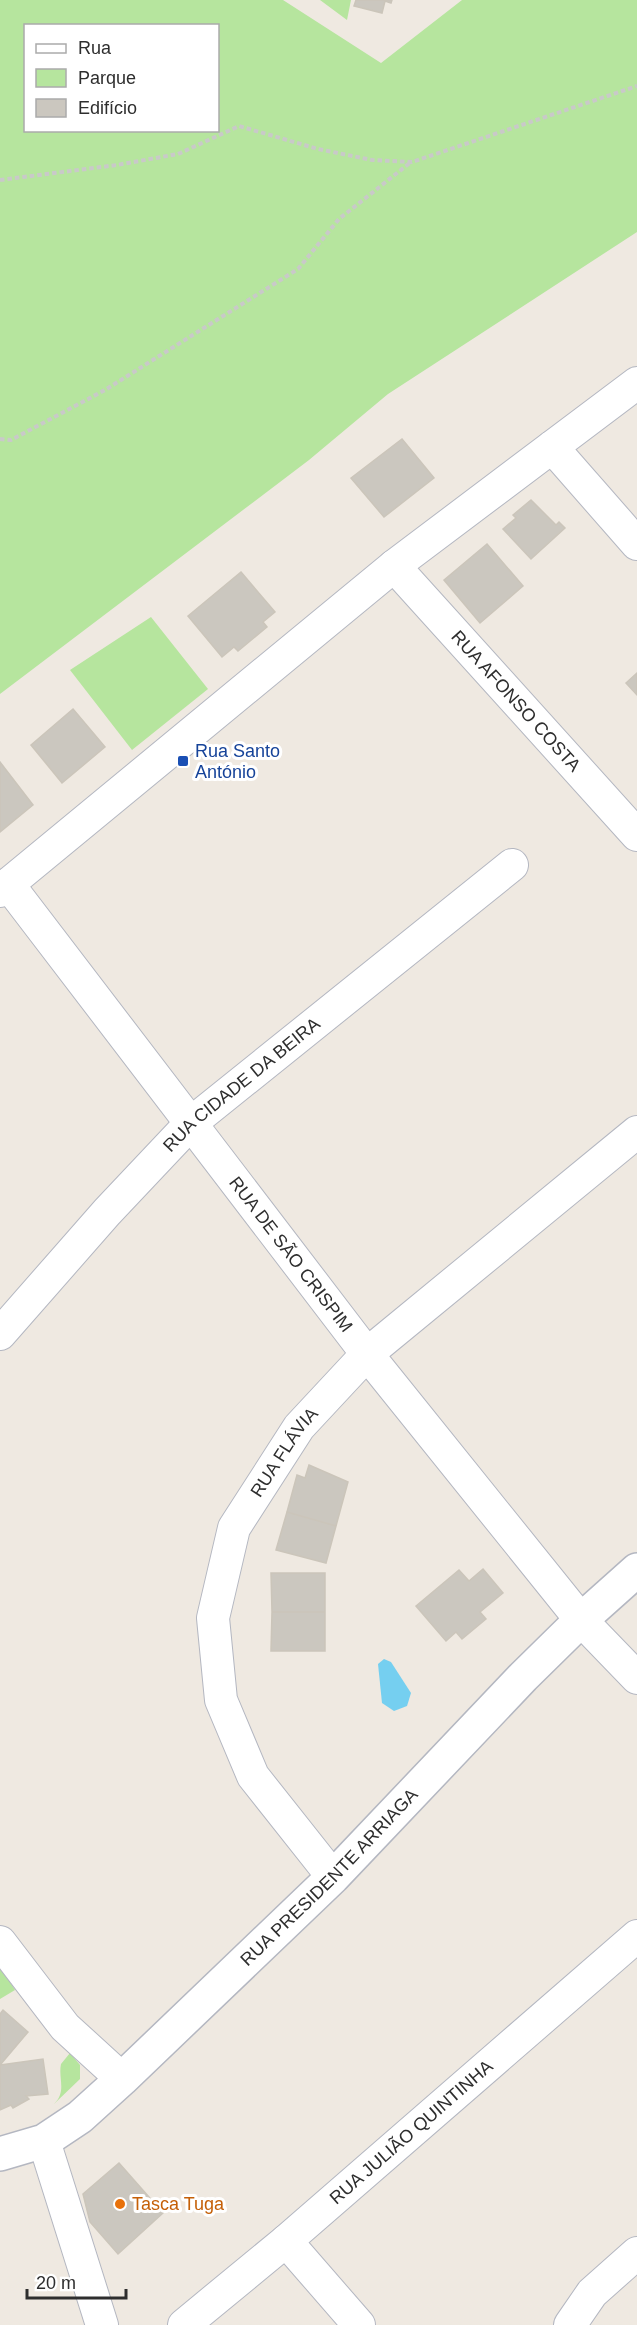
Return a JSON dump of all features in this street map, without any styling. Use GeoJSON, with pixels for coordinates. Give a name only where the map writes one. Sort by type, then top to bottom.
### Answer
{"type":"FeatureCollection","features":[{"type":"Feature","properties":{"kind":"street"},"geometry":{"type":"LineString","coordinates":[[4,888],[394,566],[637,383]]}},
{"type":"Feature","properties":{"kind":"street"},"geometry":{"type":"LineString","coordinates":[[552,447],[637,544]]}},
{"type":"Feature","properties":{"kind":"street","name":"RUA AFONSO COSTA"},"geometry":{"type":"LineString","coordinates":[[394,566],[637,835]]}},
{"type":"Feature","properties":{"kind":"street","name":"RUA CIDADE DA BEIRA"},"geometry":{"type":"LineString","coordinates":[[0,1334],[107,1212],[190,1123],[512,865]]}},
{"type":"Feature","properties":{"kind":"street","name":"RUA DE SÃO CRISPIM"},"geometry":{"type":"LineString","coordinates":[[4,888],[190,1123],[367,1354],[581,1620],[637,1678]]}},
{"type":"Feature","properties":{"kind":"street","name":"RUA FLÁVIA"},"geometry":{"type":"LineString","coordinates":[[333,1877],[253,1776],[221,1700],[213,1618],[234,1528],[299,1427],[367,1354],[637,1132]]}},
{"type":"Feature","properties":{"kind":"street","name":"RUA PRESIDENTE ARRIAGA"},"geometry":{"type":"LineString","coordinates":[[0,2154],[44,2141],[80,2117],[122,2079],[333,1877],[581,1620],[637,1570]]}},
{"type":"Feature","properties":{"kind":"street","name":"RUA JULIÃO QUINTINHA"},"geometry":{"type":"LineString","coordinates":[[184,2325],[286,2241],[637,1936]]}},
{"type":"Feature","properties":{"kind":"street"},"geometry":{"type":"LineString","coordinates":[[0,1942],[65,2027],[122,2079]]}},
{"type":"Feature","properties":{"kind":"street"},"geometry":{"type":"LineString","coordinates":[[44,2141],[102,2325]]}},
{"type":"Feature","properties":{"kind":"street"},"geometry":{"type":"LineString","coordinates":[[286,2241],[359,2325]]}},
{"type":"Feature","properties":{"kind":"street"},"geometry":{"type":"LineString","coordinates":[[570,2325],[592,2293],[637,2253]]}},
{"type":"Feature","properties":{"kind":"path"},"geometry":{"type":"LineString","coordinates":[[0,439],[12,440],[105,390],[298,269],[339,219],[412,162],[637,86]]}},
{"type":"Feature","properties":{"kind":"path"},"geometry":{"type":"LineString","coordinates":[[0,180],[117,165],[177,154],[240,126],[318,149],[372,160],[412,162]]}},
{"type":"Feature","properties":{"kind":"green space"},"geometry":{"type":"Polygon","coordinates":[[[0,0],[283,0],[381,63],[462,0],[637,0],[637,232],[388,394],[309,460],[0,694],[0,0]]]}},
{"type":"Feature","properties":{"kind":"green space"},"geometry":{"type":"Polygon","coordinates":[[[320,0],[351,0],[347,20],[320,0]]]}},
{"type":"Feature","properties":{"kind":"green space"},"geometry":{"type":"Polygon","coordinates":[[[151,617],[208,689],[132,750],[70,670],[151,617]]]}},
{"type":"Feature","properties":{"kind":"green space"},"geometry":{"type":"Polygon","coordinates":[[[0,1965],[15,1990],[0,1999],[0,1965]]]}},
{"type":"Feature","properties":{"kind":"green space"},"geometry":{"type":"Polygon","coordinates":[[[70,2053],[80,2065],[80,2079],[54,2104],[61,2090],[61,2064],[70,2053]]]}},
{"type":"Feature","properties":{"kind":"water"},"geometry":{"type":"Polygon","coordinates":[[[384,1659],[391,1662],[411,1693],[407,1706],[394,1711],[382,1703],[378,1664],[384,1659]]]}},
{"type":"Feature","properties":{"kind":"building"},"geometry":{"type":"Polygon","coordinates":[[[356,0],[392,0],[391,3],[385,1],[382,13],[354,6],[356,0]]]}},
{"type":"Feature","properties":{"kind":"building"},"geometry":{"type":"Polygon","coordinates":[[[402,439],[434,478],[384,517],[351,478],[402,439]]]}},
{"type":"Feature","properties":{"kind":"building"},"geometry":{"type":"Polygon","coordinates":[[[531,500],[556,525],[559,522],[565,528],[531,559],[503,529],[516,518],[513,515],[531,500]]]}},
{"type":"Feature","properties":{"kind":"building"},"geometry":{"type":"Polygon","coordinates":[[[487,544],[523,586],[480,623],[444,580],[487,544]]]}},
{"type":"Feature","properties":{"kind":"building"},"geometry":{"type":"Polygon","coordinates":[[[241,572],[275,612],[263,622],[267,627],[238,651],[234,647],[222,657],[188,616],[241,572]]]}},
{"type":"Feature","properties":{"kind":"building"},"geometry":{"type":"Polygon","coordinates":[[[637,673],[637,695],[626,683],[637,673]]]}},
{"type":"Feature","properties":{"kind":"building"},"geometry":{"type":"Polygon","coordinates":[[[73,709],[105,747],[62,783],[31,745],[73,709]]]}},
{"type":"Feature","properties":{"kind":"building"},"geometry":{"type":"Polygon","coordinates":[[[0,762],[33,805],[0,832],[0,762]]]}},
{"type":"Feature","properties":{"kind":"building"},"geometry":{"type":"Polygon","coordinates":[[[309,1465],[348,1482],[336,1526],[287,1512],[297,1475],[305,1478],[309,1465]]]}},
{"type":"Feature","properties":{"kind":"building"},"geometry":{"type":"Polygon","coordinates":[[[287,1512],[336,1526],[326,1563],[276,1550],[287,1512]]]}},
{"type":"Feature","properties":{"kind":"building"},"geometry":{"type":"Polygon","coordinates":[[[483,1569],[503,1593],[480,1612],[486,1619],[462,1639],[456,1632],[446,1641],[416,1606],[459,1570],[469,1581],[483,1569]]]}},
{"type":"Feature","properties":{"kind":"building"},"geometry":{"type":"Polygon","coordinates":[[[271,1573],[325,1573],[325,1612],[272,1612],[271,1573]]]}},
{"type":"Feature","properties":{"kind":"building"},"geometry":{"type":"Polygon","coordinates":[[[272,1612],[325,1612],[325,1651],[271,1651],[272,1612]]]}},
{"type":"Feature","properties":{"kind":"building"},"geometry":{"type":"Polygon","coordinates":[[[3,2010],[28,2032],[0,2065],[0,2014],[3,2010]]]}},
{"type":"Feature","properties":{"kind":"building"},"geometry":{"type":"Polygon","coordinates":[[[43,2059],[48,2094],[26,2096],[29,2099],[13,2108],[11,2105],[0,2110],[0,2065],[43,2059]]]}},
{"type":"Feature","properties":{"kind":"building","name":"Tasca Tuga"},"geometry":{"type":"Polygon","coordinates":[[[119,2163],[163,2213],[118,2254],[90,2222],[83,2194],[119,2163]]]}},
{"type":"Feature","properties":{"kind":"place","name":"Rua Santo António"},"geometry":{"type":"Point","coordinates":[183,761]}},
{"type":"Feature","properties":{"kind":"place","name":"Tasca Tuga"},"geometry":{"type":"Point","coordinates":[120,2204]}}]}
